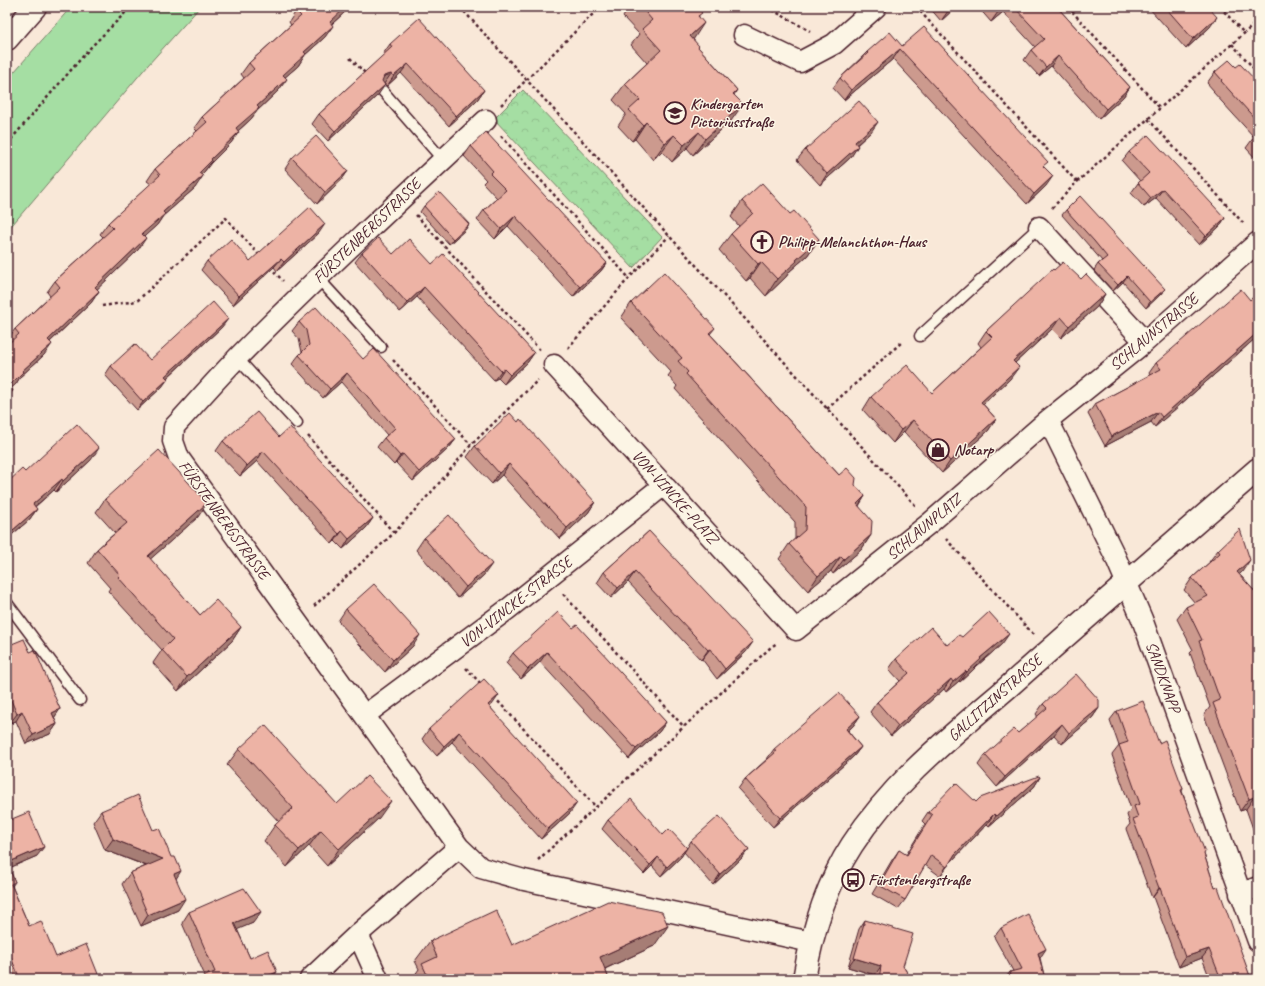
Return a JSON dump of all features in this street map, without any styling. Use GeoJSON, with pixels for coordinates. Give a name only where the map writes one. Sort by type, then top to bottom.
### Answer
{"type":"FeatureCollection","features":[{"type":"Feature","properties":{"kind":"street"},"geometry":{"type":"LineString","coordinates":[[7,39],[35,7]]}},
{"type":"Feature","properties":{"kind":"street"},"geometry":{"type":"LineString","coordinates":[[744,35],[800,62],[834,44],[876,7]]}},
{"type":"Feature","properties":{"kind":"street","name":"FÜRSTENBERGSTRASSE"},"geometry":{"type":"LineString","coordinates":[[486,120],[401,198],[237,358],[174,427],[172,441],[179,458],[459,847],[481,868],[524,880],[811,942]]}},
{"type":"Feature","properties":{"kind":"street"},"geometry":{"type":"LineString","coordinates":[[1039,226],[1145,342]]}},
{"type":"Feature","properties":{"kind":"street","name":"SCHLAUNSTRASSE"},"geometry":{"type":"LineString","coordinates":[[1048,420],[1145,342],[1253,235]]}},
{"type":"Feature","properties":{"kind":"street","name":"VON-VINCKE-PLATZ"},"geometry":{"type":"LineString","coordinates":[[554,365],[796,630]]}},
{"type":"Feature","properties":{"kind":"street","name":"SCHLAUNPLATZ"},"geometry":{"type":"LineString","coordinates":[[796,630],[931,522],[1048,420]]}},
{"type":"Feature","properties":{"kind":"street","name":"SANDKNAPP"},"geometry":{"type":"LineString","coordinates":[[1048,420],[1115,556],[1142,619],[1249,890],[1250,919],[1258,941]]}},
{"type":"Feature","properties":{"kind":"street","name":"GALLITZINSTRASSE"},"geometry":{"type":"LineString","coordinates":[[804,979],[811,942],[824,899],[852,845],[879,808],[913,771],[1048,651],[1258,469]]}},
{"type":"Feature","properties":{"kind":"street","name":"VON-VINCKE-STRASSE"},"geometry":{"type":"LineString","coordinates":[[365,715],[548,578],[664,485]]}},
{"type":"Feature","properties":{"kind":"street"},"geometry":{"type":"LineString","coordinates":[[310,979],[358,934],[459,847]]}},
{"type":"Feature","properties":{"kind":"street"},"geometry":{"type":"LineString","coordinates":[[358,934],[378,979]]}},
{"type":"Feature","properties":{"kind":"lane"},"geometry":{"type":"LineString","coordinates":[[382,90],[443,160]]}},
{"type":"Feature","properties":{"kind":"lane"},"geometry":{"type":"LineString","coordinates":[[920,336],[1039,226]]}},
{"type":"Feature","properties":{"kind":"lane"},"geometry":{"type":"LineString","coordinates":[[318,278],[381,347]]}},
{"type":"Feature","properties":{"kind":"lane"},"geometry":{"type":"LineString","coordinates":[[237,358],[298,423]]}},
{"type":"Feature","properties":{"kind":"lane"},"geometry":{"type":"LineString","coordinates":[[7,603],[80,700]]}},
{"type":"Feature","properties":{"kind":"path"},"geometry":{"type":"LineString","coordinates":[[7,144],[91,47],[131,7]]}},
{"type":"Feature","properties":{"kind":"path"},"geometry":{"type":"LineString","coordinates":[[460,7],[1048,651]]}},
{"type":"Feature","properties":{"kind":"path"},"geometry":{"type":"LineString","coordinates":[[600,7],[486,120],[630,278]]}},
{"type":"Feature","properties":{"kind":"path"},"geometry":{"type":"LineString","coordinates":[[767,7],[834,44]]}},
{"type":"Feature","properties":{"kind":"path"},"geometry":{"type":"LineString","coordinates":[[916,7],[1077,182]]}},
{"type":"Feature","properties":{"kind":"path"},"geometry":{"type":"LineString","coordinates":[[1068,7],[1160,108]]}},
{"type":"Feature","properties":{"kind":"path"},"geometry":{"type":"LineString","coordinates":[[1220,7],[1244,33]]}},
{"type":"Feature","properties":{"kind":"path"},"geometry":{"type":"LineString","coordinates":[[1039,226],[1054,204],[1077,182],[1258,21]]}},
{"type":"Feature","properties":{"kind":"path"},"geometry":{"type":"LineString","coordinates":[[1232,44],[1258,73]]}},
{"type":"Feature","properties":{"kind":"path"},"geometry":{"type":"LineString","coordinates":[[350,58],[382,90]]}},
{"type":"Feature","properties":{"kind":"path"},"geometry":{"type":"LineString","coordinates":[[1148,119],[1253,235]]}},
{"type":"Feature","properties":{"kind":"path"},"geometry":{"type":"LineString","coordinates":[[401,198],[554,365]]}},
{"type":"Feature","properties":{"kind":"path"},"geometry":{"type":"LineString","coordinates":[[102,306],[137,301],[226,218],[262,258]]}},
{"type":"Feature","properties":{"kind":"path"},"geometry":{"type":"LineString","coordinates":[[298,622],[394,533],[435,488],[471,445],[554,365],[669,236]]}},
{"type":"Feature","properties":{"kind":"path"},"geometry":{"type":"LineString","coordinates":[[267,264],[298,298]]}},
{"type":"Feature","properties":{"kind":"path"},"geometry":{"type":"LineString","coordinates":[[827,409],[904,340],[920,336]]}},
{"type":"Feature","properties":{"kind":"path"},"geometry":{"type":"LineString","coordinates":[[381,347],[471,445]]}},
{"type":"Feature","properties":{"kind":"path"},"geometry":{"type":"LineString","coordinates":[[298,423],[394,533]]}},
{"type":"Feature","properties":{"kind":"path"},"geometry":{"type":"LineString","coordinates":[[548,578],[684,727]]}},
{"type":"Feature","properties":{"kind":"path"},"geometry":{"type":"LineString","coordinates":[[524,880],[534,864],[596,807],[770,648],[796,630]]}},
{"type":"Feature","properties":{"kind":"path"},"geometry":{"type":"LineString","coordinates":[[451,652],[483,686]]}},
{"type":"Feature","properties":{"kind":"path"},"geometry":{"type":"LineString","coordinates":[[489,692],[596,807]]}},
{"type":"Feature","properties":{"kind":"green space"},"geometry":{"type":"Polygon","coordinates":[[[71,7],[200,7],[148,65],[7,231],[7,80],[71,7]]]}},
{"type":"Feature","properties":{"kind":"green space"},"geometry":{"type":"Polygon","coordinates":[[[523,90],[662,237],[633,268],[494,119],[523,90]]]}},
{"type":"Feature","properties":{"kind":"building"},"geometry":{"type":"Polygon","coordinates":[[[300,7],[346,7],[330,22],[333,26],[304,52],[306,54],[283,75],[287,79],[257,106],[259,108],[236,128],[239,132],[199,173],[203,176],[163,212],[165,214],[142,234],[146,238],[95,287],[99,291],[48,340],[52,344],[22,371],[23,372],[9,386],[13,390],[7,396],[7,345],[19,334],[15,329],[60,287],[55,281],[113,228],[108,223],[160,175],[155,169],[207,122],[202,117],[254,69],[249,63],[301,16],[296,11],[300,7]]]}},
{"type":"Feature","properties":{"kind":"building"},"geometry":{"type":"Polygon","coordinates":[[[641,7],[697,7],[702,13],[698,16],[704,23],[690,36],[737,90],[733,94],[743,104],[705,139],[699,132],[684,145],[674,135],[665,143],[646,122],[643,125],[629,110],[640,100],[625,84],[661,50],[642,29],[652,20],[641,7]]]}},
{"type":"Feature","properties":{"kind":"building"},"geometry":{"type":"Polygon","coordinates":[[[945,7],[952,7],[948,11],[945,7]]]}},
{"type":"Feature","properties":{"kind":"building"},"geometry":{"type":"Polygon","coordinates":[[[993,7],[1004,7],[998,12],[993,7]]]}},
{"type":"Feature","properties":{"kind":"building"},"geometry":{"type":"Polygon","coordinates":[[[1014,7],[1057,7],[1130,87],[1106,109],[1058,56],[1046,67],[1031,50],[1044,39],[1014,7]]]}},
{"type":"Feature","properties":{"kind":"building"},"geometry":{"type":"Polygon","coordinates":[[[1165,7],[1208,7],[1217,17],[1193,39],[1165,7]]]}},
{"type":"Feature","properties":{"kind":"building"},"geometry":{"type":"Polygon","coordinates":[[[419,18],[484,90],[456,116],[408,64],[394,76],[391,74],[384,76],[382,81],[385,85],[335,131],[319,114],[392,47],[390,44],[419,18]]]}},
{"type":"Feature","properties":{"kind":"building"},"geometry":{"type":"Polygon","coordinates":[[[924,27],[1048,162],[1043,166],[1053,176],[1034,194],[900,49],[851,90],[840,78],[890,32],[902,46],[924,27]]]}},
{"type":"Feature","properties":{"kind":"building"},"geometry":{"type":"Polygon","coordinates":[[[1229,60],[1236,67],[1240,64],[1258,83],[1258,122],[1221,81],[1222,80],[1215,72],[1229,60]]]}},
{"type":"Feature","properties":{"kind":"building"},"geometry":{"type":"Polygon","coordinates":[[[859,101],[878,122],[855,142],[858,146],[827,174],[805,150],[859,101]]]}},
{"type":"Feature","properties":{"kind":"building"},"geometry":{"type":"Polygon","coordinates":[[[486,132],[607,263],[580,287],[515,216],[501,229],[484,210],[506,190],[490,174],[493,171],[471,146],[486,132]]]}},
{"type":"Feature","properties":{"kind":"building"},"geometry":{"type":"Polygon","coordinates":[[[1258,134],[1258,142],[1254,137],[1258,134]]]}},
{"type":"Feature","properties":{"kind":"building"},"geometry":{"type":"Polygon","coordinates":[[[1148,135],[1225,218],[1206,236],[1163,189],[1151,198],[1138,183],[1149,173],[1129,152],[1148,135]]]}},
{"type":"Feature","properties":{"kind":"building"},"geometry":{"type":"Polygon","coordinates":[[[316,136],[348,171],[325,192],[292,158],[316,136]]]}},
{"type":"Feature","properties":{"kind":"building"},"geometry":{"type":"Polygon","coordinates":[[[762,183],[790,214],[794,211],[819,239],[777,279],[761,262],[758,264],[731,234],[753,213],[742,201],[762,183]]]}},
{"type":"Feature","properties":{"kind":"building"},"geometry":{"type":"Polygon","coordinates":[[[439,192],[469,224],[453,239],[424,206],[439,192]]]}},
{"type":"Feature","properties":{"kind":"building"},"geometry":{"type":"Polygon","coordinates":[[[1080,196],[1165,289],[1150,302],[1127,276],[1118,285],[1098,264],[1107,257],[1066,210],[1080,196]]]}},
{"type":"Feature","properties":{"kind":"building"},"geometry":{"type":"Polygon","coordinates":[[[310,207],[325,224],[284,262],[281,259],[239,296],[207,261],[231,239],[250,261],[310,207]]]}},
{"type":"Feature","properties":{"kind":"building"},"geometry":{"type":"Polygon","coordinates":[[[378,238],[393,254],[409,239],[432,264],[443,254],[534,353],[510,375],[504,369],[501,371],[424,287],[407,303],[362,253],[378,238]]]}},
{"type":"Feature","properties":{"kind":"building"},"geometry":{"type":"Polygon","coordinates":[[[1063,262],[1081,279],[1086,274],[1105,294],[1069,326],[1061,317],[1013,361],[1019,367],[981,402],[996,419],[950,461],[913,420],[901,430],[871,397],[907,365],[932,393],[992,337],[986,331],[1053,269],[1054,270],[1063,262]]]}},
{"type":"Feature","properties":{"kind":"building"},"geometry":{"type":"Polygon","coordinates":[[[664,272],[715,328],[709,333],[839,475],[847,468],[856,478],[855,485],[865,496],[857,504],[872,521],[871,535],[844,559],[841,556],[818,576],[789,544],[805,530],[806,507],[686,374],[688,372],[678,361],[682,358],[631,303],[664,272]]]}},
{"type":"Feature","properties":{"kind":"building"},"geometry":{"type":"Polygon","coordinates":[[[1241,289],[1250,300],[1258,293],[1258,332],[1162,417],[1158,412],[1112,436],[1095,404],[1161,369],[1156,363],[1241,289]]]}},
{"type":"Feature","properties":{"kind":"building"},"geometry":{"type":"Polygon","coordinates":[[[213,302],[228,319],[165,376],[168,379],[143,402],[111,366],[135,344],[150,360],[213,302]]]}},
{"type":"Feature","properties":{"kind":"building"},"geometry":{"type":"Polygon","coordinates":[[[316,307],[363,359],[374,349],[456,439],[419,472],[403,454],[400,456],[384,438],[395,428],[347,373],[330,389],[299,355],[309,345],[306,330],[299,322],[316,307]]]}},
{"type":"Feature","properties":{"kind":"building"},"geometry":{"type":"Polygon","coordinates":[[[257,412],[279,437],[290,427],[373,518],[349,539],[342,531],[339,534],[263,451],[247,466],[223,441],[257,412]]]}},
{"type":"Feature","properties":{"kind":"building"},"geometry":{"type":"Polygon","coordinates":[[[510,413],[518,422],[520,419],[595,502],[567,528],[509,464],[499,473],[475,446],[510,413]]]}},
{"type":"Feature","properties":{"kind":"building"},"geometry":{"type":"Polygon","coordinates":[[[77,424],[99,448],[63,481],[62,479],[33,504],[37,509],[13,530],[7,524],[7,483],[22,469],[25,472],[77,424]]]}},
{"type":"Feature","properties":{"kind":"building"},"geometry":{"type":"Polygon","coordinates":[[[159,450],[207,503],[148,556],[200,615],[216,600],[241,627],[187,677],[162,650],[173,639],[118,577],[120,575],[97,549],[127,523],[105,499],[159,450]]]}},
{"type":"Feature","properties":{"kind":"building"},"geometry":{"type":"Polygon","coordinates":[[[449,515],[492,564],[466,587],[424,538],[449,515]]]}},
{"type":"Feature","properties":{"kind":"building"},"geometry":{"type":"Polygon","coordinates":[[[1240,529],[1250,560],[1237,572],[1258,595],[1258,808],[1254,797],[1249,799],[1213,703],[1220,700],[1199,641],[1202,640],[1186,607],[1208,596],[1192,578],[1220,553],[1218,550],[1240,529]]]}},
{"type":"Feature","properties":{"kind":"building"},"geometry":{"type":"Polygon","coordinates":[[[649,531],[753,642],[725,669],[710,649],[708,650],[635,572],[618,588],[604,572],[649,531]]]}},
{"type":"Feature","properties":{"kind":"building"},"geometry":{"type":"Polygon","coordinates":[[[374,584],[420,635],[393,660],[346,609],[374,584]]]}},
{"type":"Feature","properties":{"kind":"building"},"geometry":{"type":"Polygon","coordinates":[[[558,612],[573,628],[577,625],[666,722],[636,749],[547,652],[528,669],[513,653],[558,612]]]}},
{"type":"Feature","properties":{"kind":"building"},"geometry":{"type":"Polygon","coordinates":[[[989,612],[1009,634],[980,658],[981,659],[967,672],[966,671],[953,682],[951,679],[898,726],[877,702],[909,673],[896,659],[931,627],[947,645],[959,635],[962,637],[989,612]]]}},
{"type":"Feature","properties":{"kind":"building"},"geometry":{"type":"Polygon","coordinates":[[[24,639],[30,652],[35,650],[60,709],[52,713],[57,724],[33,735],[22,711],[17,714],[7,691],[7,646],[24,639]]]}},
{"type":"Feature","properties":{"kind":"building"},"geometry":{"type":"Polygon","coordinates":[[[1076,674],[1099,700],[1099,708],[1069,733],[1062,724],[1005,777],[985,755],[1014,729],[1018,733],[1047,708],[1043,704],[1076,674]]]}},
{"type":"Feature","properties":{"kind":"building"},"geometry":{"type":"Polygon","coordinates":[[[484,679],[499,695],[488,705],[577,803],[548,829],[459,732],[444,746],[429,729],[484,679]]]}},
{"type":"Feature","properties":{"kind":"building"},"geometry":{"type":"Polygon","coordinates":[[[839,693],[860,716],[846,729],[861,747],[780,818],[745,779],[776,752],[774,749],[839,693]]]}},
{"type":"Feature","properties":{"kind":"building"},"geometry":{"type":"Polygon","coordinates":[[[1143,701],[1159,743],[1165,740],[1183,789],[1181,790],[1205,852],[1204,854],[1215,888],[1218,887],[1251,979],[1221,979],[1209,949],[1185,957],[1133,819],[1138,817],[1134,806],[1140,804],[1119,745],[1128,742],[1117,711],[1143,701]]]}},
{"type":"Feature","properties":{"kind":"building"},"geometry":{"type":"Polygon","coordinates":[[[265,725],[337,804],[367,776],[391,801],[339,849],[321,830],[299,850],[275,825],[293,808],[239,749],[265,725]]]}},
{"type":"Feature","properties":{"kind":"building"},"geometry":{"type":"Polygon","coordinates":[[[1039,776],[1040,777],[996,816],[994,814],[955,854],[947,867],[931,855],[905,900],[879,885],[899,850],[907,855],[932,815],[928,812],[956,783],[976,802],[980,798],[1039,776]]]}},
{"type":"Feature","properties":{"kind":"building"},"geometry":{"type":"Polygon","coordinates":[[[138,795],[153,830],[159,828],[171,857],[175,857],[181,871],[174,874],[185,899],[148,915],[130,873],[163,859],[113,839],[101,811],[138,795]]]}},
{"type":"Feature","properties":{"kind":"building"},"geometry":{"type":"Polygon","coordinates":[[[631,799],[663,835],[669,829],[687,848],[667,867],[658,857],[650,865],[608,820],[631,799]]]}},
{"type":"Feature","properties":{"kind":"building"},"geometry":{"type":"Polygon","coordinates":[[[29,812],[44,847],[7,863],[7,821],[29,812]]]}},
{"type":"Feature","properties":{"kind":"building"},"geometry":{"type":"Polygon","coordinates":[[[719,816],[749,849],[720,874],[691,841],[719,816]]]}},
{"type":"Feature","properties":{"kind":"building"},"geometry":{"type":"Polygon","coordinates":[[[7,863],[15,882],[11,884],[29,926],[41,921],[56,957],[86,944],[100,979],[20,979],[7,948],[7,863]]]}},
{"type":"Feature","properties":{"kind":"building"},"geometry":{"type":"Polygon","coordinates":[[[244,888],[261,912],[234,923],[250,958],[268,950],[277,972],[260,979],[198,979],[215,972],[189,912],[244,888]]]}},
{"type":"Feature","properties":{"kind":"building"},"geometry":{"type":"Polygon","coordinates":[[[608,901],[662,912],[668,926],[600,957],[609,979],[429,979],[422,964],[437,957],[430,941],[496,910],[512,945],[608,901]]]}},
{"type":"Feature","properties":{"kind":"building"},"geometry":{"type":"Polygon","coordinates":[[[1028,914],[1046,949],[1038,953],[1045,979],[1012,979],[1010,972],[1022,969],[1001,928],[1028,914]]]}},
{"type":"Feature","properties":{"kind":"building"},"geometry":{"type":"Polygon","coordinates":[[[865,920],[913,934],[903,966],[911,979],[879,979],[881,966],[854,958],[865,920]]]}},
{"type":"Feature","properties":{"kind":"place","name":"Kindergarten Pictoriusstraße"},"geometry":{"type":"Point","coordinates":[675,113]}},
{"type":"Feature","properties":{"kind":"place","name":"Philipp-Melanchthon-Haus"},"geometry":{"type":"Point","coordinates":[762,242]}},
{"type":"Feature","properties":{"kind":"place","name":"Notarp"},"geometry":{"type":"Point","coordinates":[938,450]}},
{"type":"Feature","properties":{"kind":"place","name":"Fürstenbergstraße"},"geometry":{"type":"Point","coordinates":[853,880]}}]}
